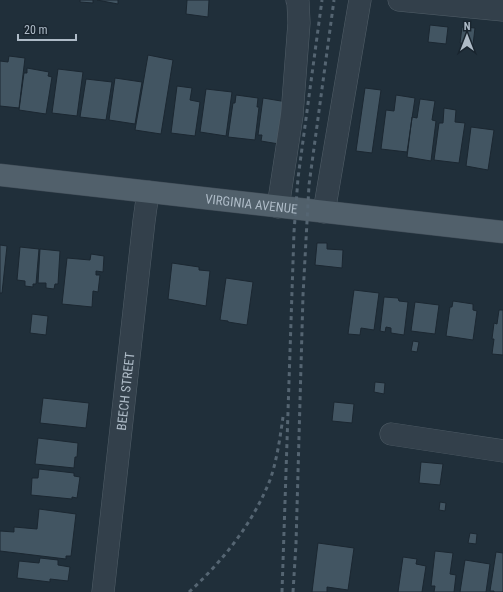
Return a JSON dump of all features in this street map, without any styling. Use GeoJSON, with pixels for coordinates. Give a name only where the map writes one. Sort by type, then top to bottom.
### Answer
{"type":"FeatureCollection","features":[{"type":"Feature","properties":{"kind":"main road","name":"VIRGINIA AVENUE"},"geometry":{"type":"LineString","coordinates":[[0,175],[503,232]]}},
{"type":"Feature","properties":{"kind":"street"},"geometry":{"type":"LineString","coordinates":[[278,207],[292,115],[299,23],[297,0]]}},
{"type":"Feature","properties":{"kind":"street"},"geometry":{"type":"LineString","coordinates":[[324,212],[360,0]]}},
{"type":"Feature","properties":{"kind":"street"},"geometry":{"type":"LineString","coordinates":[[399,0],[503,10]]}},
{"type":"Feature","properties":{"kind":"street","name":"BEECH STREET"},"geometry":{"type":"LineString","coordinates":[[103,592],[148,192]]}},
{"type":"Feature","properties":{"kind":"street"},"geometry":{"type":"LineString","coordinates":[[391,434],[503,451]]}},
{"type":"Feature","properties":{"kind":"building"},"geometry":{"type":"Polygon","coordinates":[[[80,0],[93,0],[93,3],[80,2],[80,0]]]}},
{"type":"Feature","properties":{"kind":"building"},"geometry":{"type":"Polygon","coordinates":[[[97,0],[118,0],[118,4],[97,0]]]}},
{"type":"Feature","properties":{"kind":"building"},"geometry":{"type":"Polygon","coordinates":[[[187,0],[209,0],[208,17],[186,14],[187,0]]]}},
{"type":"Feature","properties":{"kind":"building"},"geometry":{"type":"Polygon","coordinates":[[[430,25],[448,27],[446,44],[428,42],[430,25]]]}},
{"type":"Feature","properties":{"kind":"building"},"geometry":{"type":"Polygon","coordinates":[[[462,27],[475,28],[473,45],[460,43],[462,27]]]}},
{"type":"Feature","properties":{"kind":"building"},"geometry":{"type":"Polygon","coordinates":[[[148,55],[173,60],[161,134],[135,130],[148,55]]]}},
{"type":"Feature","properties":{"kind":"building"},"geometry":{"type":"Polygon","coordinates":[[[9,56],[25,58],[19,108],[0,106],[0,61],[8,62],[9,56]]]}},
{"type":"Feature","properties":{"kind":"building"},"geometry":{"type":"Polygon","coordinates":[[[27,68],[49,72],[48,76],[52,77],[46,114],[19,110],[24,73],[27,73],[27,68]]]}},
{"type":"Feature","properties":{"kind":"building"},"geometry":{"type":"Polygon","coordinates":[[[58,69],[83,72],[77,116],[52,113],[58,69]]]}},
{"type":"Feature","properties":{"kind":"building"},"geometry":{"type":"Polygon","coordinates":[[[115,78],[142,82],[135,124],[109,120],[115,78]]]}},
{"type":"Feature","properties":{"kind":"building"},"geometry":{"type":"Polygon","coordinates":[[[86,79],[112,82],[106,120],[80,117],[86,79]]]}},
{"type":"Feature","properties":{"kind":"building"},"geometry":{"type":"Polygon","coordinates":[[[177,86],[192,88],[190,100],[200,102],[195,136],[171,133],[177,86]]]}},
{"type":"Feature","properties":{"kind":"building"},"geometry":{"type":"Polygon","coordinates":[[[365,88],[381,90],[372,153],[356,151],[365,88]]]}},
{"type":"Feature","properties":{"kind":"building"},"geometry":{"type":"Polygon","coordinates":[[[206,89],[232,92],[226,136],[200,132],[206,89]]]}},
{"type":"Feature","properties":{"kind":"building"},"geometry":{"type":"Polygon","coordinates":[[[236,95],[258,98],[257,107],[259,107],[255,140],[228,137],[233,103],[235,103],[236,95]]]}},
{"type":"Feature","properties":{"kind":"building"},"geometry":{"type":"Polygon","coordinates":[[[396,95],[415,98],[407,152],[381,149],[386,110],[394,111],[396,95]]]}},
{"type":"Feature","properties":{"kind":"building"},"geometry":{"type":"Polygon","coordinates":[[[263,98],[287,102],[279,144],[261,141],[262,135],[258,135],[263,98]]]}},
{"type":"Feature","properties":{"kind":"building"},"geometry":{"type":"Polygon","coordinates":[[[420,99],[435,101],[432,120],[436,121],[431,161],[407,157],[412,117],[417,118],[420,99]]]}},
{"type":"Feature","properties":{"kind":"building"},"geometry":{"type":"Polygon","coordinates":[[[444,108],[456,110],[455,122],[465,123],[459,163],[434,160],[439,123],[443,123],[444,108]]]}},
{"type":"Feature","properties":{"kind":"building"},"geometry":{"type":"Polygon","coordinates":[[[471,127],[494,130],[488,170],[466,166],[471,127]]]}},
{"type":"Feature","properties":{"kind":"building"},"geometry":{"type":"Polygon","coordinates":[[[317,243],[327,243],[327,249],[343,250],[342,268],[315,265],[317,243]]]}},
{"type":"Feature","properties":{"kind":"building"},"geometry":{"type":"Polygon","coordinates":[[[0,245],[7,246],[2,293],[0,293],[0,245]]]}},
{"type":"Feature","properties":{"kind":"building"},"geometry":{"type":"Polygon","coordinates":[[[20,247],[39,249],[36,284],[33,284],[33,287],[25,286],[25,281],[17,280],[20,247]]]}},
{"type":"Feature","properties":{"kind":"building"},"geometry":{"type":"Polygon","coordinates":[[[40,249],[60,251],[58,284],[55,284],[54,289],[46,288],[46,283],[38,283],[40,249]]]}},
{"type":"Feature","properties":{"kind":"building"},"geometry":{"type":"Polygon","coordinates":[[[91,254],[104,256],[103,272],[96,271],[96,275],[100,275],[98,292],[93,291],[92,307],[62,304],[67,258],[90,260],[91,254]]]}},
{"type":"Feature","properties":{"kind":"building"},"geometry":{"type":"Polygon","coordinates":[[[172,263],[199,267],[199,270],[210,271],[206,306],[168,299],[172,263]]]}},
{"type":"Feature","properties":{"kind":"building"},"geometry":{"type":"Polygon","coordinates":[[[226,278],[253,282],[247,325],[220,320],[226,278]]]}},
{"type":"Feature","properties":{"kind":"building"},"geometry":{"type":"Polygon","coordinates":[[[354,290],[379,293],[374,330],[361,328],[360,335],[348,334],[354,290]]]}},
{"type":"Feature","properties":{"kind":"building"},"geometry":{"type":"Polygon","coordinates":[[[384,297],[398,298],[399,301],[408,302],[404,335],[391,333],[391,328],[386,327],[385,332],[380,331],[384,297]]]}},
{"type":"Feature","properties":{"kind":"building"},"geometry":{"type":"Polygon","coordinates":[[[453,301],[473,304],[473,310],[477,311],[473,340],[446,336],[450,307],[452,307],[453,301]]]}},
{"type":"Feature","properties":{"kind":"building"},"geometry":{"type":"Polygon","coordinates":[[[415,302],[439,305],[435,334],[411,331],[415,302]]]}},
{"type":"Feature","properties":{"kind":"building"},"geometry":{"type":"Polygon","coordinates":[[[499,310],[503,310],[503,355],[492,354],[494,323],[497,324],[499,310]]]}},
{"type":"Feature","properties":{"kind":"building"},"geometry":{"type":"Polygon","coordinates":[[[32,314],[48,316],[46,335],[30,333],[32,314]]]}},
{"type":"Feature","properties":{"kind":"building"},"geometry":{"type":"Polygon","coordinates":[[[413,341],[419,342],[417,352],[411,351],[413,341]]]}},
{"type":"Feature","properties":{"kind":"building"},"geometry":{"type":"Polygon","coordinates":[[[375,382],[385,383],[384,394],[374,392],[375,382]]]}},
{"type":"Feature","properties":{"kind":"building"},"geometry":{"type":"Polygon","coordinates":[[[43,398],[89,403],[86,428],[40,423],[43,398]]]}},
{"type":"Feature","properties":{"kind":"building"},"geometry":{"type":"Polygon","coordinates":[[[334,402],[354,404],[352,423],[332,421],[334,402]]]}},
{"type":"Feature","properties":{"kind":"building"},"geometry":{"type":"Polygon","coordinates":[[[38,438],[78,443],[77,457],[75,457],[74,468],[35,464],[38,438]]]}},
{"type":"Feature","properties":{"kind":"building"},"geometry":{"type":"Polygon","coordinates":[[[421,462],[443,464],[440,485],[419,483],[421,462]]]}},
{"type":"Feature","properties":{"kind":"building"},"geometry":{"type":"Polygon","coordinates":[[[39,469],[74,473],[74,476],[80,477],[77,498],[72,497],[72,499],[31,495],[32,478],[38,478],[39,469]]]}},
{"type":"Feature","properties":{"kind":"building"},"geometry":{"type":"Polygon","coordinates":[[[440,502],[446,503],[445,511],[439,510],[440,502]]]}},
{"type":"Feature","properties":{"kind":"building"},"geometry":{"type":"Polygon","coordinates":[[[39,509],[76,514],[71,556],[66,556],[66,559],[0,551],[0,531],[14,532],[14,527],[37,529],[39,509]]]}},
{"type":"Feature","properties":{"kind":"building"},"geometry":{"type":"Polygon","coordinates":[[[470,533],[477,534],[476,544],[468,543],[470,533]]]}},
{"type":"Feature","properties":{"kind":"building"},"geometry":{"type":"Polygon","coordinates":[[[318,543],[354,548],[348,590],[327,587],[327,592],[312,592],[318,543]]]}},
{"type":"Feature","properties":{"kind":"building"},"geometry":{"type":"Polygon","coordinates":[[[435,551],[453,553],[450,574],[456,575],[454,592],[434,592],[435,586],[431,586],[435,551]]]}},
{"type":"Feature","properties":{"kind":"building"},"geometry":{"type":"Polygon","coordinates":[[[496,552],[503,553],[503,592],[490,591],[496,552]]]}},
{"type":"Feature","properties":{"kind":"building"},"geometry":{"type":"Polygon","coordinates":[[[403,557],[417,559],[416,564],[426,566],[422,592],[398,592],[403,557]]]}},
{"type":"Feature","properties":{"kind":"building"},"geometry":{"type":"Polygon","coordinates":[[[40,558],[58,560],[58,565],[70,567],[68,581],[50,579],[50,582],[17,578],[19,561],[39,563],[40,558]]]}},
{"type":"Feature","properties":{"kind":"building"},"geometry":{"type":"Polygon","coordinates":[[[465,560],[490,564],[486,592],[460,592],[465,560]]]}},
{"type":"Feature","properties":{"kind":"railway"},"geometry":{"type":"LineString","coordinates":[[282,592],[294,232],[298,178],[322,0]]}},
{"type":"Feature","properties":{"kind":"railway"},"geometry":{"type":"LineString","coordinates":[[293,592],[296,544],[303,295],[309,185],[334,0]]}},
{"type":"Feature","properties":{"kind":"railway"},"geometry":{"type":"LineString","coordinates":[[189,592],[225,554],[246,526],[255,511],[270,480],[278,449],[283,417]]}}]}
